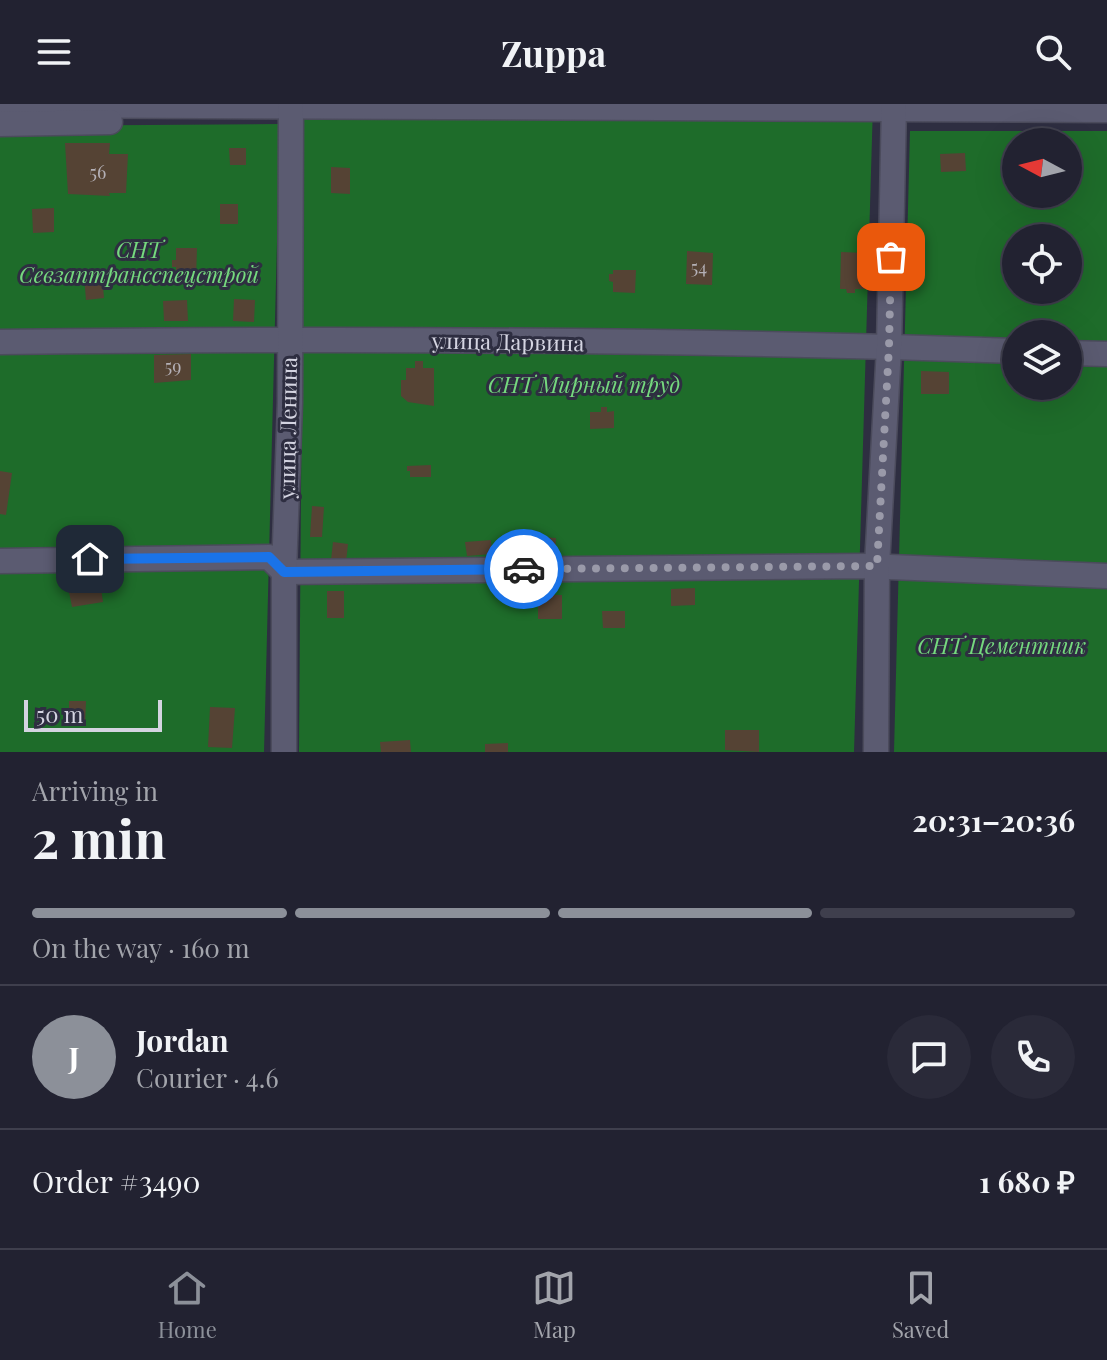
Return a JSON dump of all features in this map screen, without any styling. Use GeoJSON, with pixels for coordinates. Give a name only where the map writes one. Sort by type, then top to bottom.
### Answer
{"type":"FeatureCollection","features":[{"type":"Feature","properties":{"kind":"street"},"geometry":{"type":"LineString","coordinates":[[0,105],[290,110],[894,106],[1107,110]]}},
{"type":"Feature","properties":{"kind":"street"},"geometry":{"type":"LineString","coordinates":[[876,752],[877,566],[889,347],[894,106]]}},
{"type":"Feature","properties":{"kind":"street"},"geometry":{"type":"LineString","coordinates":[[0,124],[290,110]]}},
{"type":"Feature","properties":{"kind":"street","name":"улица Ленина"},"geometry":{"type":"LineString","coordinates":[[284,752],[290,110]]}},
{"type":"Feature","properties":{"kind":"street","name":"улица Дарвина"},"geometry":{"type":"LineString","coordinates":[[0,342],[290,339],[1002,351]]}},
{"type":"Feature","properties":{"kind":"street"},"geometry":{"type":"LineString","coordinates":[[1082,353],[1107,354]]}},
{"type":"Feature","properties":{"kind":"street"},"geometry":{"type":"LineString","coordinates":[[0,561],[269,557],[284,572],[877,566],[1107,576]]}},
{"type":"Feature","properties":{"kind":"green space","name":"СНТ Мирный труд"},"geometry":{"type":"Polygon","coordinates":[[[304,104],[873,104],[854,752],[299,752],[304,104]]]}},
{"type":"Feature","properties":{"kind":"green space","name":"СНТ Севзаптрансспецстрой"},"geometry":{"type":"Polygon","coordinates":[[[280,124],[264,752],[0,752],[0,126],[280,124]]]}},
{"type":"Feature","properties":{"kind":"green space","name":"СНТ Цементник"},"geometry":{"type":"Polygon","coordinates":[[[910,131],[1002,131],[1002,208],[1082,208],[1082,131],[1107,131],[1107,752],[894,752],[910,131]]]}},
{"type":"Feature","properties":{"kind":"building"},"geometry":{"type":"Polygon","coordinates":[[[65,143],[110,143],[109,154],[128,154],[126,193],[109,193],[110,196],[68,194],[65,143]]]}},
{"type":"Feature","properties":{"kind":"building"},"geometry":{"type":"Polygon","coordinates":[[[229,148],[246,148],[246,165],[230,165],[229,148]]]}},
{"type":"Feature","properties":{"kind":"building"},"geometry":{"type":"Polygon","coordinates":[[[965,153],[966,171],[941,172],[940,154],[965,153]]]}},
{"type":"Feature","properties":{"kind":"building"},"geometry":{"type":"Polygon","coordinates":[[[331,167],[350,168],[350,194],[331,193],[331,167]]]}},
{"type":"Feature","properties":{"kind":"building"},"geometry":{"type":"Polygon","coordinates":[[[220,204],[238,204],[238,224],[220,224],[220,204]]]}},
{"type":"Feature","properties":{"kind":"building"},"geometry":{"type":"Polygon","coordinates":[[[54,208],[54,232],[33,233],[32,209],[54,208]]]}},
{"type":"Feature","properties":{"kind":"building"},"geometry":{"type":"Polygon","coordinates":[[[176,248],[197,248],[196,279],[176,279],[176,267],[172,267],[172,260],[176,260],[176,248]]]}},
{"type":"Feature","properties":{"kind":"building"},"geometry":{"type":"Polygon","coordinates":[[[687,251],[713,253],[712,285],[686,284],[687,251]]]}},
{"type":"Feature","properties":{"kind":"building"},"geometry":{"type":"Polygon","coordinates":[[[841,252],[866,253],[866,268],[873,268],[872,289],[855,289],[855,293],[847,293],[846,289],[840,289],[841,252]]]}},
{"type":"Feature","properties":{"kind":"building"},"geometry":{"type":"Polygon","coordinates":[[[613,270],[636,270],[635,293],[613,292],[609,274],[613,274],[613,270]]]}},
{"type":"Feature","properties":{"kind":"building"},"geometry":{"type":"Polygon","coordinates":[[[102,274],[104,298],[86,300],[84,276],[102,274]]]}},
{"type":"Feature","properties":{"kind":"building"},"geometry":{"type":"Polygon","coordinates":[[[234,299],[255,300],[254,322],[233,321],[234,299]]]}},
{"type":"Feature","properties":{"kind":"building"},"geometry":{"type":"Polygon","coordinates":[[[187,300],[188,321],[164,321],[163,301],[187,300]]]}},
{"type":"Feature","properties":{"kind":"building"},"geometry":{"type":"Polygon","coordinates":[[[191,354],[191,380],[154,383],[154,355],[191,354]]]}},
{"type":"Feature","properties":{"kind":"building"},"geometry":{"type":"Polygon","coordinates":[[[415,361],[423,361],[423,368],[434,368],[434,406],[408,402],[401,396],[401,380],[406,380],[406,368],[415,368],[415,361]]]}},
{"type":"Feature","properties":{"kind":"building"},"geometry":{"type":"Polygon","coordinates":[[[921,371],[949,372],[949,394],[921,394],[921,371]]]}},
{"type":"Feature","properties":{"kind":"building"},"geometry":{"type":"Polygon","coordinates":[[[601,407],[607,407],[607,412],[614,411],[614,428],[590,429],[590,412],[601,412],[601,407]]]}},
{"type":"Feature","properties":{"kind":"building"},"geometry":{"type":"Polygon","coordinates":[[[431,465],[431,477],[410,477],[410,471],[407,471],[407,466],[431,465]]]}},
{"type":"Feature","properties":{"kind":"building"},"geometry":{"type":"Polygon","coordinates":[[[0,471],[12,473],[6,515],[0,514],[0,471]]]}},
{"type":"Feature","properties":{"kind":"building"},"geometry":{"type":"Polygon","coordinates":[[[312,506],[324,507],[322,537],[310,537],[312,506]]]}},
{"type":"Feature","properties":{"kind":"building"},"geometry":{"type":"Polygon","coordinates":[[[539,537],[556,538],[555,558],[537,556],[539,537]]]}},
{"type":"Feature","properties":{"kind":"building"},"geometry":{"type":"Polygon","coordinates":[[[491,540],[492,554],[467,556],[465,542],[491,540]]]}},
{"type":"Feature","properties":{"kind":"building"},"geometry":{"type":"Polygon","coordinates":[[[333,542],[348,544],[346,562],[331,560],[333,542]]]}},
{"type":"Feature","properties":{"kind":"building"},"geometry":{"type":"Polygon","coordinates":[[[100,582],[103,602],[72,607],[68,587],[100,582]]]}},
{"type":"Feature","properties":{"kind":"building"},"geometry":{"type":"Polygon","coordinates":[[[695,588],[695,605],[671,606],[671,589],[695,588]]]}},
{"type":"Feature","properties":{"kind":"building"},"geometry":{"type":"Polygon","coordinates":[[[327,591],[344,591],[344,618],[327,618],[327,591]]]}},
{"type":"Feature","properties":{"kind":"building"},"geometry":{"type":"Polygon","coordinates":[[[538,595],[562,595],[562,619],[538,619],[538,595]]]}},
{"type":"Feature","properties":{"kind":"building"},"geometry":{"type":"Polygon","coordinates":[[[602,611],[625,611],[625,628],[603,628],[602,611]]]}},
{"type":"Feature","properties":{"kind":"building"},"geometry":{"type":"Polygon","coordinates":[[[69,701],[86,701],[85,726],[69,726],[69,701]]]}},
{"type":"Feature","properties":{"kind":"building"},"geometry":{"type":"Polygon","coordinates":[[[210,707],[235,708],[232,748],[208,747],[210,707]]]}},
{"type":"Feature","properties":{"kind":"building"},"geometry":{"type":"Polygon","coordinates":[[[725,730],[759,730],[759,752],[725,750],[725,730]]]}},
{"type":"Feature","properties":{"kind":"building"},"geometry":{"type":"Polygon","coordinates":[[[410,740],[411,752],[381,752],[380,742],[410,740]]]}},
{"type":"Feature","properties":{"kind":"building"},"geometry":{"type":"Polygon","coordinates":[[[508,743],[508,752],[485,752],[485,744],[508,743]]]}},
{"type":"Feature","properties":{"kind":"way so far"},"geometry":{"type":"LineString","coordinates":[[524,569],[877,566],[891,257]]}},
{"type":"Feature","properties":{"kind":"route"},"geometry":{"type":"LineString","coordinates":[[90,559],[269,557],[284,572],[524,569]]}}]}
